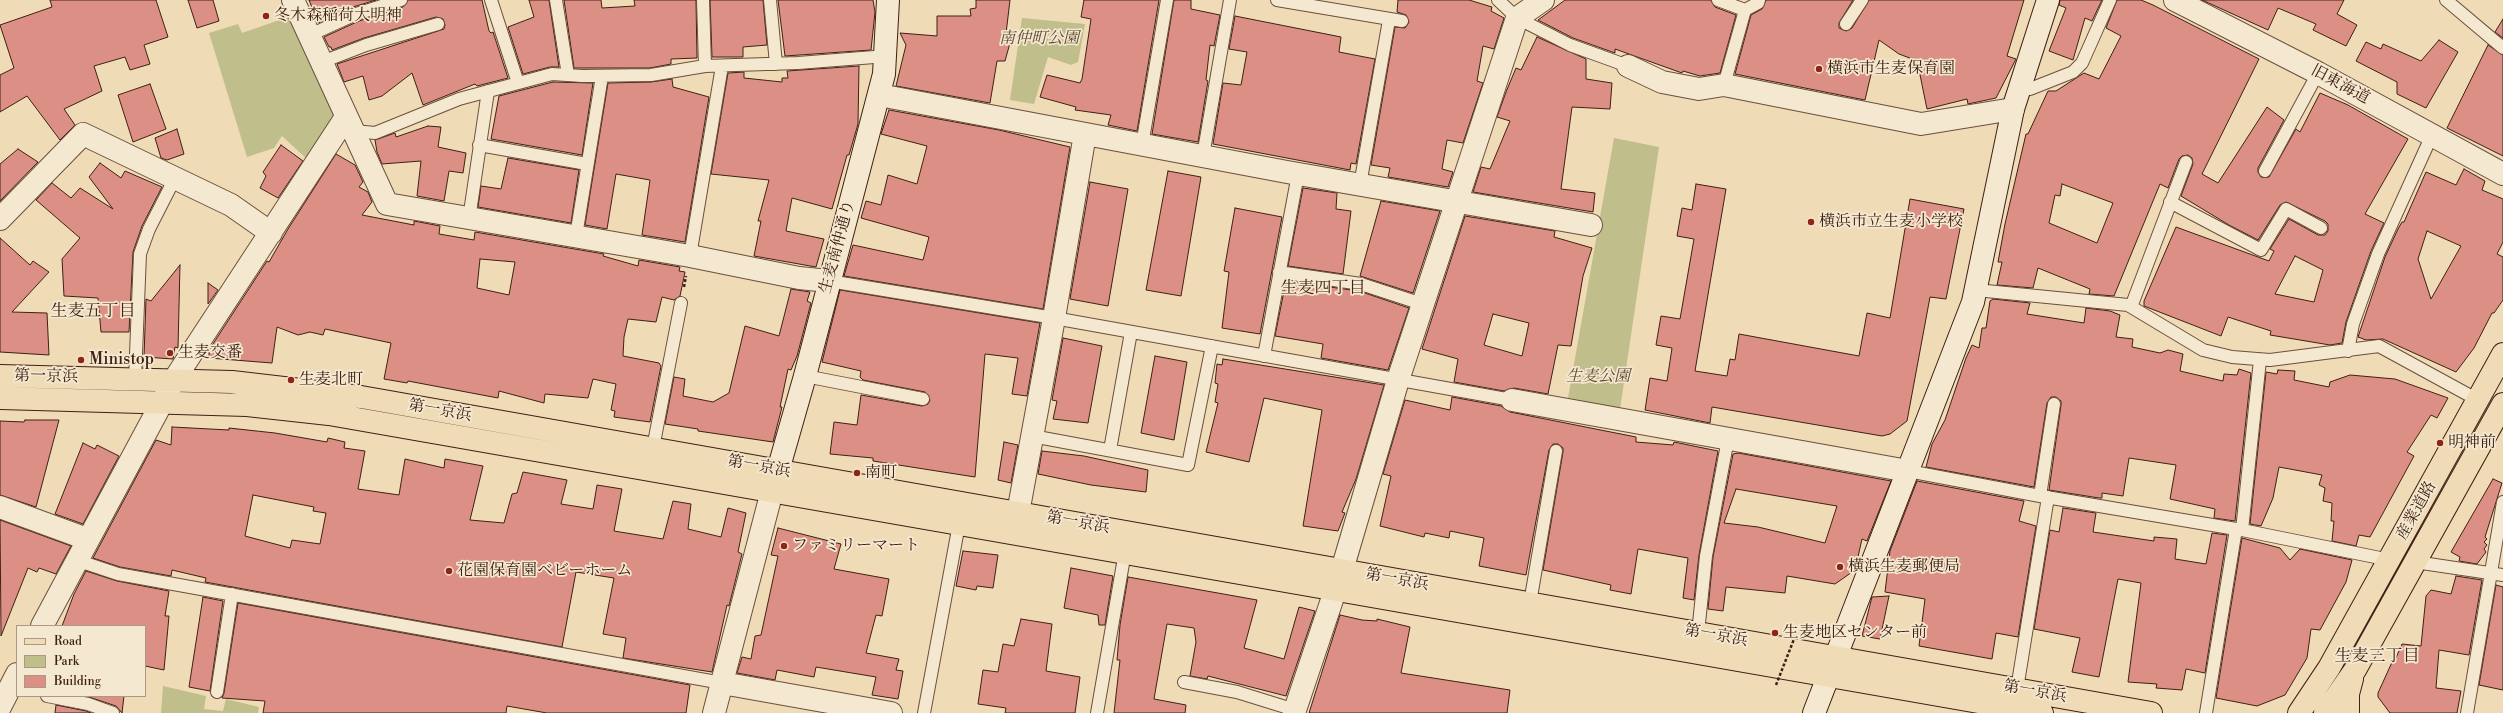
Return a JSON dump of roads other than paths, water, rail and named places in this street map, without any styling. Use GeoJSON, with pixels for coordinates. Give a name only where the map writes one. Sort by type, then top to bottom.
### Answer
{"type":"FeatureCollection","features":[{"type":"Feature","properties":{"kind":"main road","name":"産業道路"},"geometry":{"type":"LineString","coordinates":[[2299,713],[2329,668],[2503,354]]}},
{"type":"Feature","properties":{"kind":"main road","name":"第一京浜"},"geometry":{"type":"LineString","coordinates":[[0,376],[232,382],[362,397],[1018,513],[1339,580],[1833,666],[2017,689],[2151,713]]}},
{"type":"Feature","properties":{"kind":"main road","name":"第一京浜"},"geometry":{"type":"LineString","coordinates":[[0,398],[163,401],[247,405],[329,414],[1125,552],[1530,603],[1698,633],[1833,666],[2042,713]]}},
{"type":"Feature","properties":{"kind":"main road","name":"産業道路"},"geometry":{"type":"LineString","coordinates":[[2325,713],[2355,670],[2415,562],[2501,415]]}},
{"type":"Feature","properties":{"kind":"main road","name":"産業道路"},"geometry":{"type":"LineString","coordinates":[[2317,713],[2322,684],[2329,668]]}},
{"type":"Feature","properties":{"kind":"main road","name":"産業道路"},"geometry":{"type":"LineString","coordinates":[[2348,713],[2348,694],[2355,670]]}},
{"type":"Feature","properties":{"kind":"street"},"geometry":{"type":"LineString","coordinates":[[294,0],[387,204],[576,236],[688,265],[829,281]]}},
{"type":"Feature","properties":{"kind":"street","name":"生麦南仲通り"},"geometry":{"type":"LineString","coordinates":[[714,713],[772,491],[779,471],[805,376],[879,95],[887,56],[888,0]]}},
{"type":"Feature","properties":{"kind":"street"},"geometry":{"type":"LineString","coordinates":[[1295,712],[1339,580],[1422,304],[1516,18],[1543,0]]}},
{"type":"Feature","properties":{"kind":"street"},"geometry":{"type":"LineString","coordinates":[[1814,713],[1908,471],[1976,290],[2016,99],[2048,0]]}},
{"type":"Feature","properties":{"kind":"street","name":"旧東海道"},"geometry":{"type":"LineString","coordinates":[[2175,0],[2318,73],[2503,174]]}},
{"type":"Feature","properties":{"kind":"street"},"geometry":{"type":"LineString","coordinates":[[1628,66],[1662,82],[1699,89],[1724,85],[1921,124],[2016,99]]}},
{"type":"Feature","properties":{"kind":"street"},"geometry":{"type":"LineString","coordinates":[[879,95],[1298,174],[1591,225]]}},
{"type":"Feature","properties":{"kind":"street"},"geometry":{"type":"LineString","coordinates":[[43,625],[87,539],[174,380],[271,233],[350,124]]}},
{"type":"Feature","properties":{"kind":"street"},"geometry":{"type":"LineString","coordinates":[[0,219],[83,134],[231,205],[271,233]]}},
{"type":"Feature","properties":{"kind":"street"},"geometry":{"type":"LineString","coordinates":[[1018,513],[1054,318],[1085,134]]}},
{"type":"Feature","properties":{"kind":"street"},"geometry":{"type":"LineString","coordinates":[[1512,400],[1908,471]]}},
{"type":"Feature","properties":{"kind":"street"},"geometry":{"type":"LineString","coordinates":[[0,507],[87,539]]}},
{"type":"Feature","properties":{"kind":"street"},"geometry":{"type":"LineString","coordinates":[[722,683],[891,713]]}},
{"type":"Feature","properties":{"kind":"lane"},"geometry":{"type":"LineString","coordinates":[[310,35],[356,14],[401,0]]}},
{"type":"Feature","properties":{"kind":"lane"},"geometry":{"type":"LineString","coordinates":[[491,0],[518,83]]}},
{"type":"Feature","properties":{"kind":"lane"},"geometry":{"type":"LineString","coordinates":[[556,0],[568,75]]}},
{"type":"Feature","properties":{"kind":"lane"},"geometry":{"type":"LineString","coordinates":[[703,0],[705,66]]}},
{"type":"Feature","properties":{"kind":"lane"},"geometry":{"type":"LineString","coordinates":[[770,0],[776,64]]}},
{"type":"Feature","properties":{"kind":"lane"},"geometry":{"type":"LineString","coordinates":[[1142,145],[1167,0]]}},
{"type":"Feature","properties":{"kind":"lane"},"geometry":{"type":"LineString","coordinates":[[1203,156],[1230,0]]}},
{"type":"Feature","properties":{"kind":"lane"},"geometry":{"type":"LineString","coordinates":[[1277,0],[1402,21]]}},
{"type":"Feature","properties":{"kind":"lane"},"geometry":{"type":"LineString","coordinates":[[1498,0],[1516,18],[1570,46],[1628,66]]}},
{"type":"Feature","properties":{"kind":"lane"},"geometry":{"type":"LineString","coordinates":[[1718,0],[1745,10]]}},
{"type":"Feature","properties":{"kind":"lane"},"geometry":{"type":"LineString","coordinates":[[1724,85],[1745,10],[1758,3],[1759,0]]}},
{"type":"Feature","properties":{"kind":"lane"},"geometry":{"type":"LineString","coordinates":[[1846,24],[1862,0]]}},
{"type":"Feature","properties":{"kind":"lane"},"geometry":{"type":"LineString","coordinates":[[2016,99],[2030,89],[2073,72],[2082,63],[2110,0]]}},
{"type":"Feature","properties":{"kind":"lane"},"geometry":{"type":"LineString","coordinates":[[2446,0],[2503,48]]}},
{"type":"Feature","properties":{"kind":"lane"},"geometry":{"type":"LineString","coordinates":[[1360,185],[1389,20]]}},
{"type":"Feature","properties":{"kind":"lane"},"geometry":{"type":"LineString","coordinates":[[322,62],[366,45],[438,24]]}},
{"type":"Feature","properties":{"kind":"lane"},"geometry":{"type":"LineString","coordinates":[[350,124],[375,133],[458,100],[552,74],[602,76],[652,75],[705,66],[776,64],[887,56]]}},
{"type":"Feature","properties":{"kind":"lane"},"geometry":{"type":"LineString","coordinates":[[688,265],[722,66]]}},
{"type":"Feature","properties":{"kind":"lane"},"geometry":{"type":"LineString","coordinates":[[2264,171],[2318,73]]}},
{"type":"Feature","properties":{"kind":"lane"},"geometry":{"type":"LineString","coordinates":[[576,236],[602,76]]}},
{"type":"Feature","properties":{"kind":"lane"},"geometry":{"type":"LineString","coordinates":[[469,219],[488,91]]}},
{"type":"Feature","properties":{"kind":"lane"},"geometry":{"type":"LineString","coordinates":[[2348,351],[2353,324],[2378,254],[2432,135]]}},
{"type":"Feature","properties":{"kind":"lane"},"geometry":{"type":"LineString","coordinates":[[479,145],[587,164]]}},
{"type":"Feature","properties":{"kind":"lane"},"geometry":{"type":"LineString","coordinates":[[2131,307],[2186,162]]}},
{"type":"Feature","properties":{"kind":"lane"},"geometry":{"type":"LineString","coordinates":[[1264,356],[1298,174]]}},
{"type":"Feature","properties":{"kind":"lane"},"geometry":{"type":"LineString","coordinates":[[135,379],[140,254],[150,229],[175,178]]}},
{"type":"Feature","properties":{"kind":"lane"},"geometry":{"type":"LineString","coordinates":[[2170,202],[2261,250],[2286,209],[2321,228]]}},
{"type":"Feature","properties":{"kind":"lane"},"geometry":{"type":"LineString","coordinates":[[1279,272],[1361,284],[1422,304]]}},
{"type":"Feature","properties":{"kind":"lane"},"geometry":{"type":"LineString","coordinates":[[829,281],[1054,318],[1512,400]]}},
{"type":"Feature","properties":{"kind":"lane"},"geometry":{"type":"LineString","coordinates":[[1976,290],[2131,307],[2203,350],[2232,357],[2260,360],[2348,351],[2379,346],[2478,400]]}},
{"type":"Feature","properties":{"kind":"lane"},"geometry":{"type":"LineString","coordinates":[[653,448],[681,303]]}},
{"type":"Feature","properties":{"kind":"lane"},"geometry":{"type":"LineString","coordinates":[[1110,450],[1131,332]]}},
{"type":"Feature","properties":{"kind":"lane"},"geometry":{"type":"LineString","coordinates":[[1032,436],[1188,465],[1212,346]]}},
{"type":"Feature","properties":{"kind":"lane"},"geometry":{"type":"LineString","coordinates":[[2206,713],[2239,529],[2260,360]]}},
{"type":"Feature","properties":{"kind":"lane"},"geometry":{"type":"LineString","coordinates":[[805,376],[923,399]]}},
{"type":"Feature","properties":{"kind":"lane"},"geometry":{"type":"LineString","coordinates":[[2017,689],[2044,497],[2054,404]]}},
{"type":"Feature","properties":{"kind":"lane"},"geometry":{"type":"LineString","coordinates":[[1698,633],[1706,556],[1728,439]]}},
{"type":"Feature","properties":{"kind":"lane"},"geometry":{"type":"LineString","coordinates":[[1530,603],[1556,451]]}},
{"type":"Feature","properties":{"kind":"lane"},"geometry":{"type":"LineString","coordinates":[[1908,471],[2044,497],[2239,529],[2390,560]]}},
{"type":"Feature","properties":{"kind":"lane"},"geometry":{"type":"LineString","coordinates":[[2467,713],[2489,572],[2503,502]]}},
{"type":"Feature","properties":{"kind":"lane"},"geometry":{"type":"LineString","coordinates":[[924,713],[959,524]]}},
{"type":"Feature","properties":{"kind":"lane"},"geometry":{"type":"LineString","coordinates":[[1097,713],[1125,552]]}},
{"type":"Feature","properties":{"kind":"lane"},"geometry":{"type":"LineString","coordinates":[[76,560],[118,574],[722,683]]}},
{"type":"Feature","properties":{"kind":"lane"},"geometry":{"type":"LineString","coordinates":[[2415,562],[2503,574]]}},
{"type":"Feature","properties":{"kind":"lane"},"geometry":{"type":"LineString","coordinates":[[217,692],[232,594]]}},
{"type":"Feature","properties":{"kind":"lane"},"geometry":{"type":"LineString","coordinates":[[1184,682],[1237,692],[1295,712]]}},
{"type":"Feature","properties":{"kind":"lane"},"geometry":{"type":"LineString","coordinates":[[52,697],[88,704],[113,713]]}},
{"type":"Feature","properties":{"kind":"place","name":"冬木森稲荷大明神"},"geometry":{"type":"Point","coordinates":[266,16]}},
{"type":"Feature","properties":{"kind":"place","name":"横浜市生麦保育園"},"geometry":{"type":"Point","coordinates":[1819,69]}},
{"type":"Feature","properties":{"kind":"place","name":"横浜市立生麦小学校"},"geometry":{"type":"Point","coordinates":[1811,222]}},
{"type":"Feature","properties":{"kind":"place","name":"生麦交番"},"geometry":{"type":"Point","coordinates":[170,353]}},
{"type":"Feature","properties":{"kind":"place","name":"Ministop"},"geometry":{"type":"Point","coordinates":[81,360]}},
{"type":"Feature","properties":{"kind":"place","name":"生麦北町"},"geometry":{"type":"Point","coordinates":[291,380]}},
{"type":"Feature","properties":{"kind":"place","name":"明神前"},"geometry":{"type":"Point","coordinates":[2440,443]}},
{"type":"Feature","properties":{"kind":"place","name":"南町"},"geometry":{"type":"Point","coordinates":[857,473]}},
{"type":"Feature","properties":{"kind":"place","name":"ファミリーマート"},"geometry":{"type":"Point","coordinates":[784,546]}},
{"type":"Feature","properties":{"kind":"place","name":"横浜生麦郵便局"},"geometry":{"type":"Point","coordinates":[1840,567]}},
{"type":"Feature","properties":{"kind":"place","name":"花園保育園ベビーホーム"},"geometry":{"type":"Point","coordinates":[449,571]}},
{"type":"Feature","properties":{"kind":"place","name":"生麦地区センター前"},"geometry":{"type":"Point","coordinates":[1775,633]}},
{"type":"Feature","properties":{"kind":"district","name":"生麦四丁目"},"geometry":{"type":"Point","coordinates":[1323,289]}},
{"type":"Feature","properties":{"kind":"district","name":"生麦五丁目"},"geometry":{"type":"Point","coordinates":[93,312]}},
{"type":"Feature","properties":{"kind":"district","name":"生麦三丁目"},"geometry":{"type":"Point","coordinates":[2377,657]}},
{"type":"Feature","properties":{"kind":"park label","name":"南仲町公園"},"geometry":{"type":"Point","coordinates":[1039,39]}},
{"type":"Feature","properties":{"kind":"park label","name":"生麦公園"},"geometry":{"type":"Point","coordinates":[1598,377]}}]}
